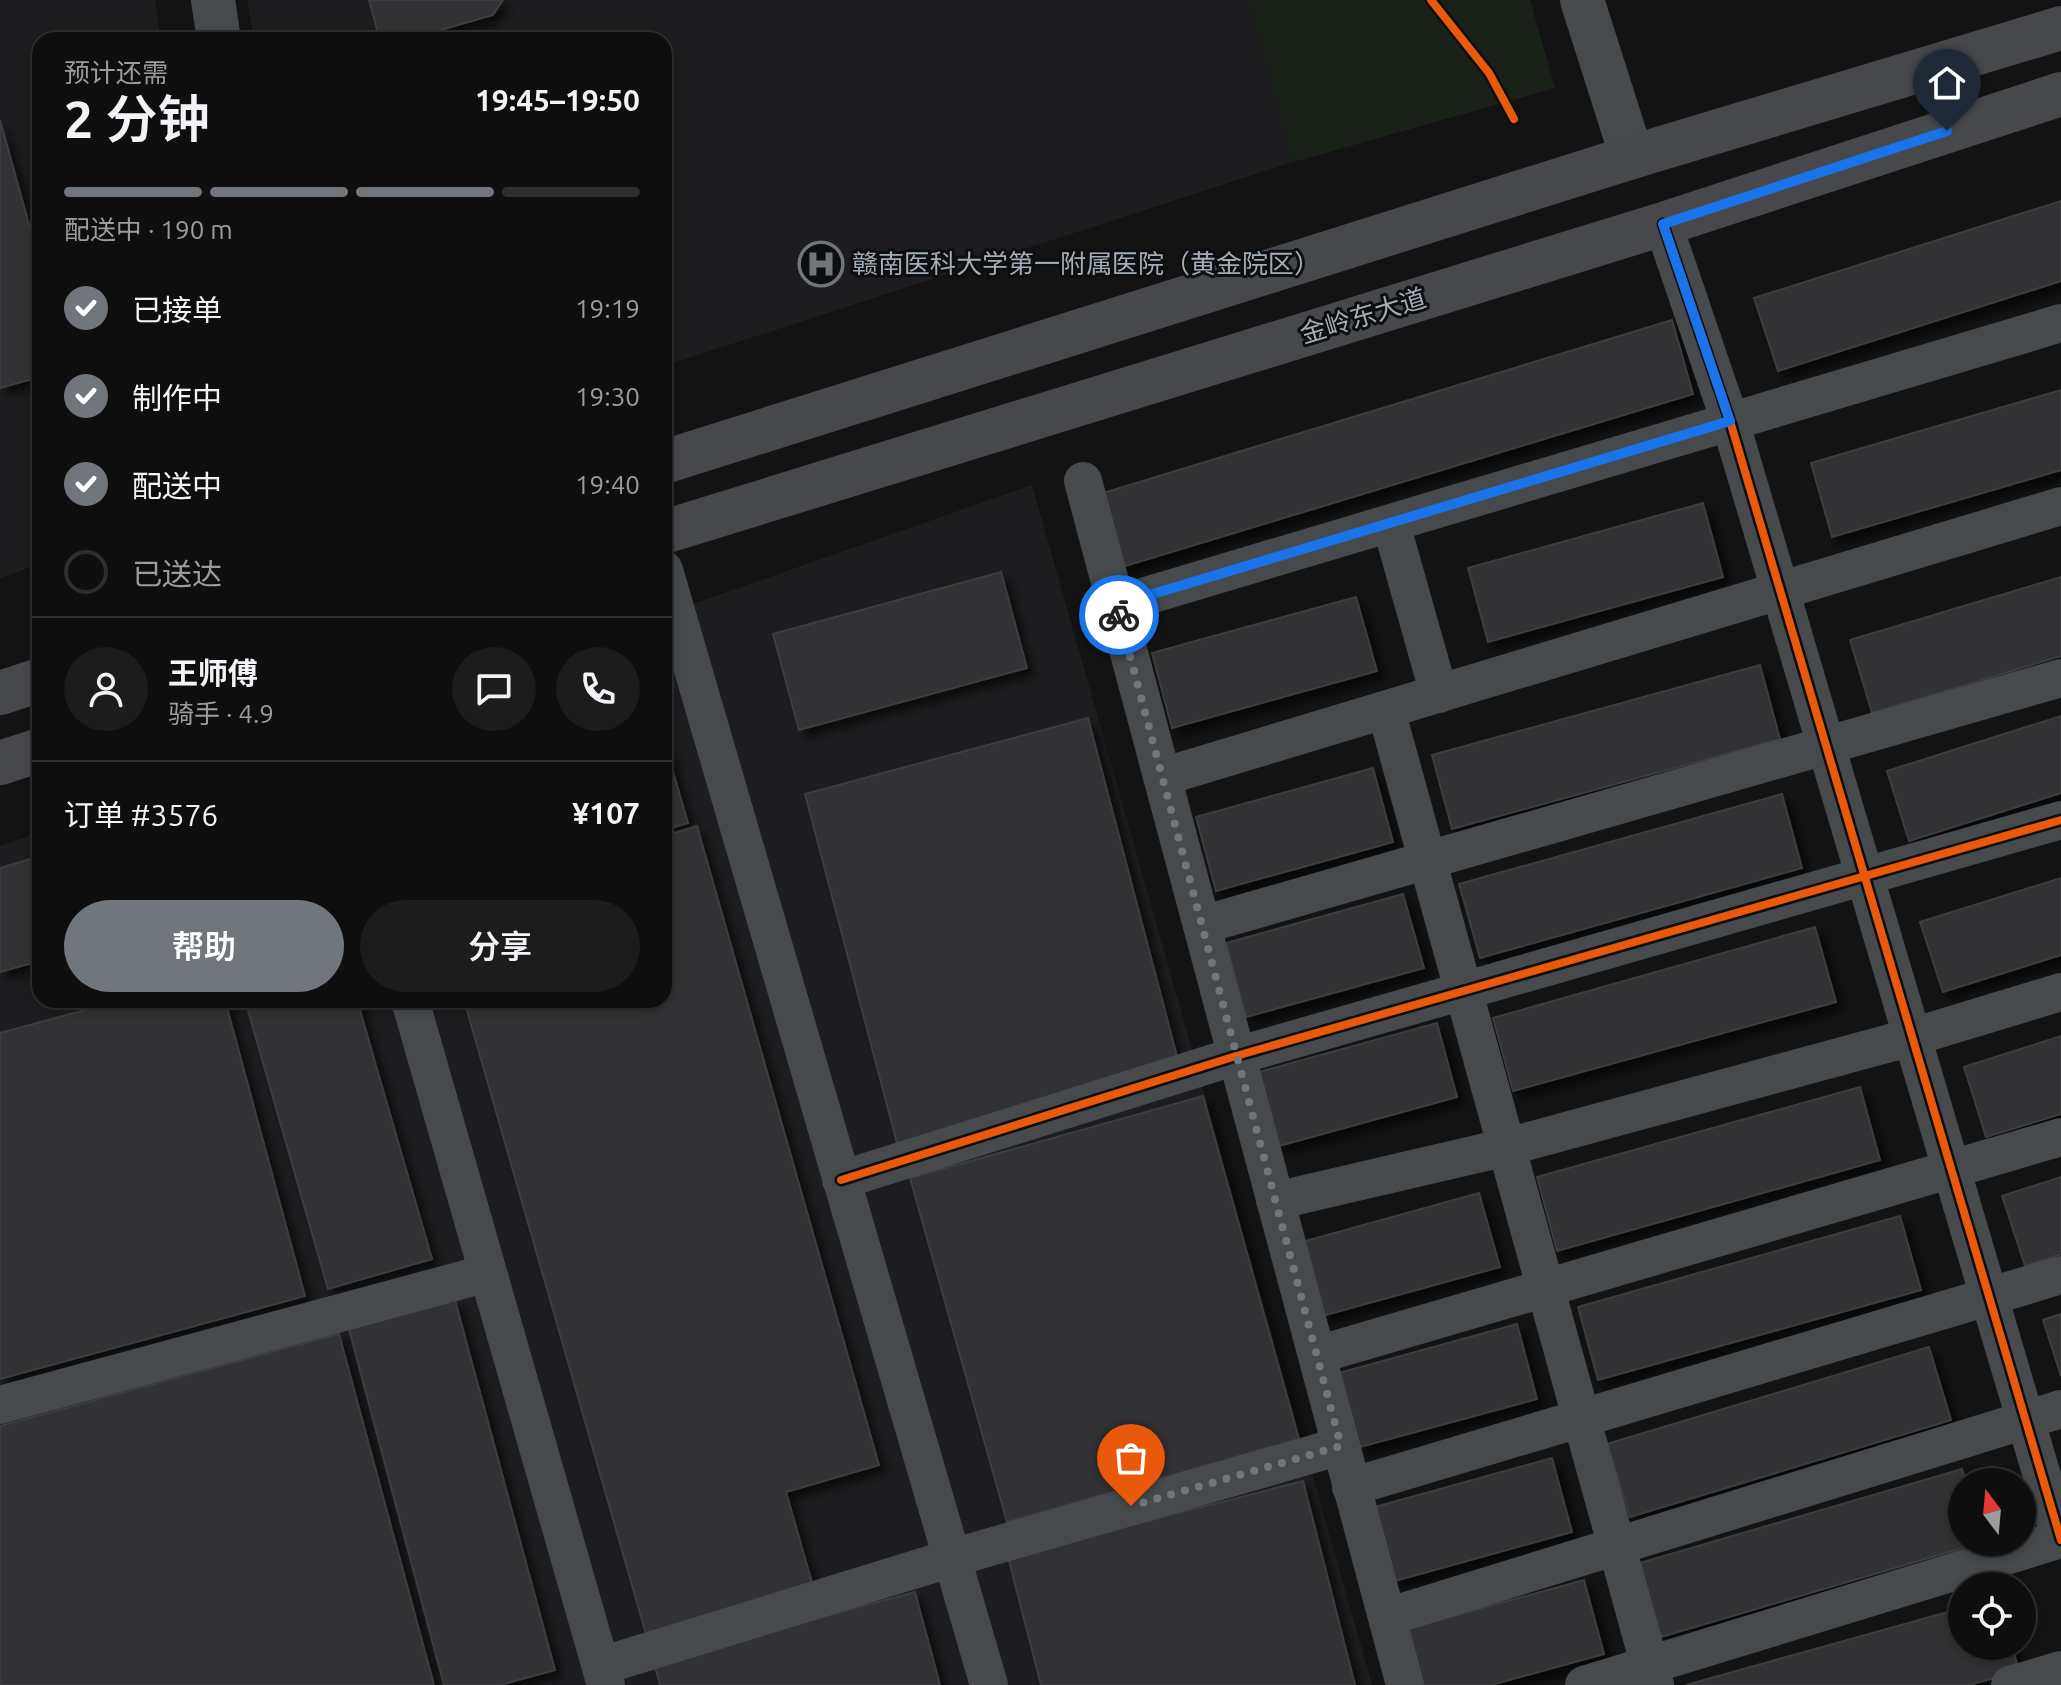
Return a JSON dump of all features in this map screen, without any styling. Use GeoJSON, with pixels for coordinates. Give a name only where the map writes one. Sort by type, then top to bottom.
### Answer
{"type":"FeatureCollection","features":[{"type":"Feature","properties":{"kind":"main road"},"geometry":{"type":"LineString","coordinates":[[672,459],[1632,157],[2061,28]]}},
{"type":"Feature","properties":{"kind":"main road","name":"金岭东大道"},"geometry":{"type":"LineString","coordinates":[[672,530],[1663,224],[2061,94]]}},
{"type":"Feature","properties":{"kind":"main road"},"geometry":{"type":"LineString","coordinates":[[0,693],[32,683]]}},
{"type":"Feature","properties":{"kind":"main road"},"geometry":{"type":"LineString","coordinates":[[0,763],[32,753]]}},
{"type":"Feature","properties":{"kind":"street"},"geometry":{"type":"LineString","coordinates":[[213,0],[218,32]]}},
{"type":"Feature","properties":{"kind":"street"},"geometry":{"type":"LineString","coordinates":[[1582,0],[1632,157]]}},
{"type":"Feature","properties":{"kind":"street"},"geometry":{"type":"LineString","coordinates":[[1584,1685],[1652,1675],[2061,1539],[2043,1414],[1989,1297],[1730,421],[1663,224]]}},
{"type":"Feature","properties":{"kind":"street"},"geometry":{"type":"LineString","coordinates":[[1116,605],[2061,323]]}},
{"type":"Feature","properties":{"kind":"street"},"geometry":{"type":"LineString","coordinates":[[1083,481],[1405,1685]]}},
{"type":"Feature","properties":{"kind":"street"},"geometry":{"type":"LineString","coordinates":[[1162,777],[2061,506]]}},
{"type":"Feature","properties":{"kind":"street"},"geometry":{"type":"LineString","coordinates":[[1391,524],[1439,694]]}},
{"type":"Feature","properties":{"kind":"street"},"geometry":{"type":"LineString","coordinates":[[672,598],[989,1685]]}},
{"type":"Feature","properties":{"kind":"street"},"geometry":{"type":"LineString","coordinates":[[1202,925],[2061,678]]}},
{"type":"Feature","properties":{"kind":"street"},"geometry":{"type":"LineString","coordinates":[[1386,710],[1652,1675]]}},
{"type":"Feature","properties":{"kind":"street"},"geometry":{"type":"LineString","coordinates":[[841,1180],[1236,1056],[2061,820]]}},
{"type":"Feature","properties":{"kind":"street"},"geometry":{"type":"LineString","coordinates":[[1275,1201],[1507,1147],[1912,1037],[2061,992]]}},
{"type":"Feature","properties":{"kind":"street"},"geometry":{"type":"LineString","coordinates":[[412,1008],[603,1675],[952,1558],[1341,1446]]}},
{"type":"Feature","properties":{"kind":"street"},"geometry":{"type":"LineString","coordinates":[[1317,1355],[2061,1137]]}},
{"type":"Feature","properties":{"kind":"street"},"geometry":{"type":"LineString","coordinates":[[0,1405],[488,1273]]}},
{"type":"Feature","properties":{"kind":"street"},"geometry":{"type":"LineString","coordinates":[[1351,1487],[2061,1275]]}},
{"type":"Feature","properties":{"kind":"street"},"geometry":{"type":"LineString","coordinates":[[1387,1617],[2043,1414]]}},
{"type":"Feature","properties":{"kind":"street"},"geometry":{"type":"LineString","coordinates":[[2010,1685],[2061,1670]]}},
{"type":"Feature","properties":{"kind":"shaded area"},"geometry":{"type":"Polygon","coordinates":[[[0,0],[155,0],[160,32],[32,32],[32,567],[0,578],[0,0]]]}},
{"type":"Feature","properties":{"kind":"shaded area","name":"赣南医科大学第一附属医院（黄金院区）"},"geometry":{"type":"Polygon","coordinates":[[[247,0],[1530,0],[1555,88],[1293,162],[672,363],[672,32],[253,32],[247,0]]]}},
{"type":"Feature","properties":{"kind":"shaded area"},"geometry":{"type":"Polygon","coordinates":[[[1249,0],[1530,0],[1555,88],[1293,162],[1249,0]]]}},
{"type":"Feature","properties":{"kind":"shaded area"},"geometry":{"type":"Polygon","coordinates":[[[1032,485],[1372,1685],[0,1685],[0,846],[32,835],[32,1008],[672,1008],[672,611],[1032,485]]]}},
{"type":"Feature","properties":{"kind":"building"},"geometry":{"type":"Polygon","coordinates":[[[369,0],[503,0],[493,15],[434,32],[378,32],[369,0]]]}},
{"type":"Feature","properties":{"kind":"building"},"geometry":{"type":"Polygon","coordinates":[[[0,120],[32,235],[32,379],[0,388],[0,120]]]}},
{"type":"Feature","properties":{"kind":"building"},"geometry":{"type":"Polygon","coordinates":[[[2061,201],[2061,281],[1778,371],[1754,298],[2061,201]]]}},
{"type":"Feature","properties":{"kind":"building"},"geometry":{"type":"Polygon","coordinates":[[[1672,320],[1693,394],[1122,567],[1100,494],[1672,320]]]}},
{"type":"Feature","properties":{"kind":"building"},"geometry":{"type":"Polygon","coordinates":[[[2061,390],[2061,470],[1832,537],[1811,463],[2061,390]]]}},
{"type":"Feature","properties":{"kind":"building"},"geometry":{"type":"Polygon","coordinates":[[[1703,503],[1723,577],[1488,642],[1468,568],[1703,503]]]}},
{"type":"Feature","properties":{"kind":"building"},"geometry":{"type":"Polygon","coordinates":[[[1001,572],[1027,668],[799,730],[773,634],[1001,572]]]}},
{"type":"Feature","properties":{"kind":"building"},"geometry":{"type":"Polygon","coordinates":[[[2061,577],[2061,656],[1872,713],[1850,640],[2061,577]]]}},
{"type":"Feature","properties":{"kind":"building"},"geometry":{"type":"Polygon","coordinates":[[[1356,597],[1377,671],[1172,728],[1152,653],[1356,597]]]}},
{"type":"Feature","properties":{"kind":"building"},"geometry":{"type":"Polygon","coordinates":[[[1760,665],[1780,739],[1452,829],[1432,755],[1760,665]]]}},
{"type":"Feature","properties":{"kind":"building"},"geometry":{"type":"Polygon","coordinates":[[[2061,716],[2061,793],[1909,841],[1887,771],[2061,716]]]}},
{"type":"Feature","properties":{"kind":"building"},"geometry":{"type":"Polygon","coordinates":[[[1088,718],[1180,1068],[897,1143],[805,794],[1088,718]]]}},
{"type":"Feature","properties":{"kind":"building"},"geometry":{"type":"Polygon","coordinates":[[[672,768],[688,823],[672,828],[672,768]]]}},
{"type":"Feature","properties":{"kind":"building"},"geometry":{"type":"Polygon","coordinates":[[[1373,768],[1393,842],[1216,891],[1196,817],[1373,768]]]}},
{"type":"Feature","properties":{"kind":"building"},"geometry":{"type":"Polygon","coordinates":[[[1782,794],[1802,868],[1480,958],[1459,884],[1782,794]]]}},
{"type":"Feature","properties":{"kind":"building"},"geometry":{"type":"Polygon","coordinates":[[[697,826],[879,1465],[786,1492],[813,1586],[646,1634],[466,1008],[672,1008],[672,834],[697,826]]]}},
{"type":"Feature","properties":{"kind":"building"},"geometry":{"type":"Polygon","coordinates":[[[32,858],[32,963],[0,972],[0,868],[32,858]]]}},
{"type":"Feature","properties":{"kind":"building"},"geometry":{"type":"Polygon","coordinates":[[[2061,878],[2061,955],[1943,992],[1920,922],[2061,878]]]}},
{"type":"Feature","properties":{"kind":"building"},"geometry":{"type":"Polygon","coordinates":[[[1403,894],[1424,968],[1246,1017],[1226,943],[1403,894]]]}},
{"type":"Feature","properties":{"kind":"building"},"geometry":{"type":"Polygon","coordinates":[[[1815,927],[1836,1002],[1513,1091],[1493,1018],[1815,927]]]}},
{"type":"Feature","properties":{"kind":"building"},"geometry":{"type":"Polygon","coordinates":[[[92,1008],[227,1008],[305,1296],[0,1379],[0,1033],[92,1008]]]}},
{"type":"Feature","properties":{"kind":"building"},"geometry":{"type":"Polygon","coordinates":[[[247,1008],[359,1008],[432,1259],[328,1289],[247,1008]]]}},
{"type":"Feature","properties":{"kind":"building"},"geometry":{"type":"Polygon","coordinates":[[[1437,1023],[1457,1097],[1279,1146],[1259,1072],[1437,1023]]]}},
{"type":"Feature","properties":{"kind":"building"},"geometry":{"type":"Polygon","coordinates":[[[2061,1036],[2061,1114],[1986,1137],[1964,1067],[2061,1036]]]}},
{"type":"Feature","properties":{"kind":"building"},"geometry":{"type":"Polygon","coordinates":[[[1860,1087],[1880,1160],[1557,1251],[1537,1177],[1860,1087]]]}},
{"type":"Feature","properties":{"kind":"building"},"geometry":{"type":"Polygon","coordinates":[[[1203,1096],[1299,1439],[1007,1522],[910,1178],[1203,1096]]]}},
{"type":"Feature","properties":{"kind":"building"},"geometry":{"type":"Polygon","coordinates":[[[2061,1177],[2061,1254],[2025,1266],[2002,1196],[2061,1177]]]}},
{"type":"Feature","properties":{"kind":"building"},"geometry":{"type":"Polygon","coordinates":[[[1479,1193],[1500,1267],[1322,1316],[1302,1242],[1479,1193]]]}},
{"type":"Feature","properties":{"kind":"building"},"geometry":{"type":"Polygon","coordinates":[[[1900,1216],[1921,1290],[1598,1380],[1578,1307],[1900,1216]]]}},
{"type":"Feature","properties":{"kind":"building"},"geometry":{"type":"Polygon","coordinates":[[[455,1300],[555,1670],[500,1685],[444,1685],[349,1329],[455,1300]]]}},
{"type":"Feature","properties":{"kind":"building"},"geometry":{"type":"Polygon","coordinates":[[[2061,1314],[2061,1376],[2043,1320],[2061,1314]]]}},
{"type":"Feature","properties":{"kind":"building"},"geometry":{"type":"Polygon","coordinates":[[[1517,1324],[1537,1399],[1360,1447],[1339,1373],[1517,1324]]]}},
{"type":"Feature","properties":{"kind":"building"},"geometry":{"type":"Polygon","coordinates":[[[339,1334],[434,1685],[0,1685],[0,1426],[339,1334]]]}},
{"type":"Feature","properties":{"kind":"building"},"geometry":{"type":"Polygon","coordinates":[[[1929,1347],[1951,1420],[1630,1517],[1607,1444],[1929,1347]]]}},
{"type":"Feature","properties":{"kind":"building"},"geometry":{"type":"Polygon","coordinates":[[[1552,1458],[1572,1532],[1395,1581],[1375,1507],[1552,1458]]]}},
{"type":"Feature","properties":{"kind":"building"},"geometry":{"type":"Polygon","coordinates":[[[1948,1473],[1948,1552],[1661,1637],[1640,1563],[1948,1473]]]}},
{"type":"Feature","properties":{"kind":"building"},"geometry":{"type":"Polygon","coordinates":[[[1303,1481],[1355,1685],[1041,1685],[1008,1557],[1303,1481]]]}},
{"type":"Feature","properties":{"kind":"building"},"geometry":{"type":"Polygon","coordinates":[[[1584,1580],[1604,1654],[1491,1685],[1421,1685],[1406,1629],[1584,1580]]]}},
{"type":"Feature","properties":{"kind":"building"},"geometry":{"type":"Polygon","coordinates":[[[915,1592],[940,1685],[660,1685],[654,1663],[915,1592]]]}},
{"type":"Feature","properties":{"kind":"building"},"geometry":{"type":"Polygon","coordinates":[[[1948,1612],[1948,1660],[2016,1660],[2019,1671],[1969,1685],[1686,1685],[1948,1612]]]}},
{"type":"Feature","properties":{"kind":"cycle path"},"geometry":{"type":"LineString","coordinates":[[1431,0],[1489,73],[1514,119]]}},
{"type":"Feature","properties":{"kind":"cycle path"},"geometry":{"type":"LineString","coordinates":[[1663,224],[1730,421],[2061,1540]]}},
{"type":"Feature","properties":{"kind":"cycle path"},"geometry":{"type":"LineString","coordinates":[[841,1180],[1236,1056],[2061,820]]}},
{"type":"Feature","properties":{"kind":"way so far"},"geometry":{"type":"LineString","coordinates":[[1119,615],[1341,1446],[1131,1506]]}},
{"type":"Feature","properties":{"kind":"place","name":"赣南医科大学第一附属医院（黄金院区）"},"geometry":{"type":"Point","coordinates":[821,264]}},
{"type":"Feature","properties":{"kind":"route"},"geometry":{"type":"LineString","coordinates":[[1119,615],[1116,605],[1730,421],[1663,224],[1947,131]]}}]}
